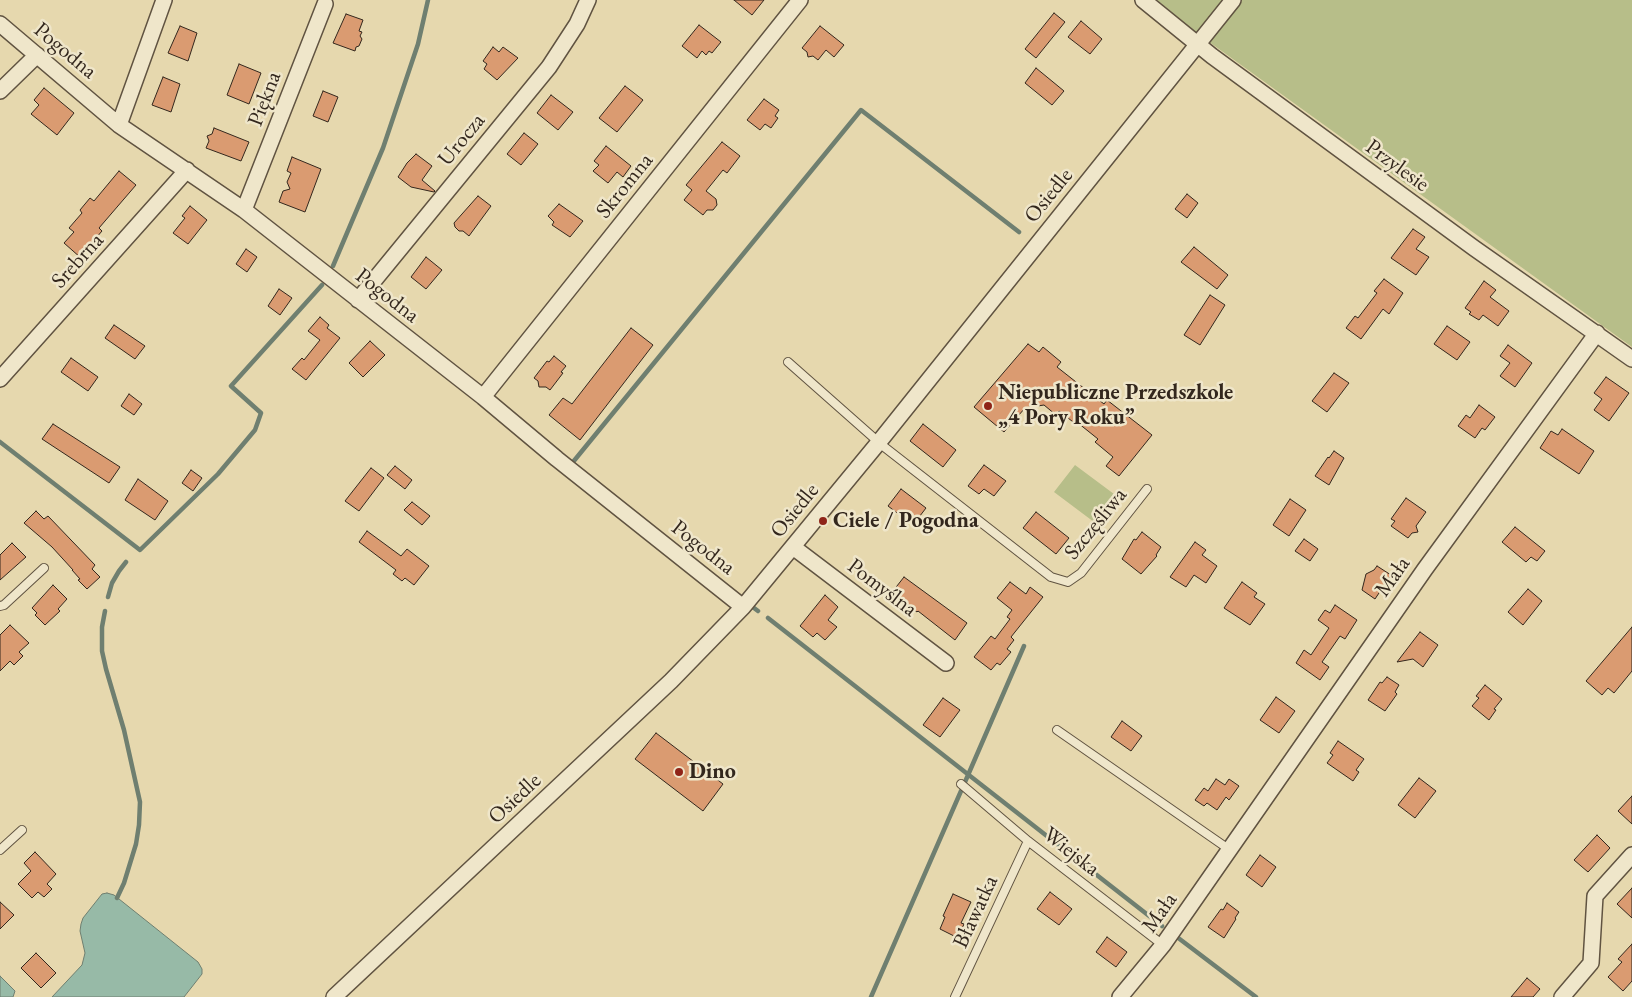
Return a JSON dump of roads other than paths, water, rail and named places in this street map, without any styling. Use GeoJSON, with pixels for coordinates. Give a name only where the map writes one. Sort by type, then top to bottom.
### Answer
{"type":"FeatureCollection","features":[{"type":"Feature","properties":{"kind":"street"},"geometry":{"type":"LineString","coordinates":[[119,125],[164,0]]}},
{"type":"Feature","properties":{"kind":"street","name":"Urocza"},"geometry":{"type":"LineString","coordinates":[[358,300],[549,67],[577,24],[588,0]]}},
{"type":"Feature","properties":{"kind":"street","name":"Skromna"},"geometry":{"type":"LineString","coordinates":[[482,397],[800,0]]}},
{"type":"Feature","properties":{"kind":"street","name":"Przylesie"},"geometry":{"type":"LineString","coordinates":[[1142,0],[1198,45],[1474,248],[1632,358]]}},
{"type":"Feature","properties":{"kind":"street","name":"Osiedle"},"geometry":{"type":"LineString","coordinates":[[334,997],[671,682],[743,607],[879,442],[1233,0]]}},
{"type":"Feature","properties":{"kind":"street","name":"Piękna"},"geometry":{"type":"LineString","coordinates":[[244,210],[325,4]]}},
{"type":"Feature","properties":{"kind":"street","name":"Pogodna"},"geometry":{"type":"LineString","coordinates":[[0,24],[119,125],[244,210],[482,397],[557,460],[743,607]]}},
{"type":"Feature","properties":{"kind":"street"},"geometry":{"type":"LineString","coordinates":[[0,91],[36,55]]}},
{"type":"Feature","properties":{"kind":"street","name":"Srebrna"},"geometry":{"type":"LineString","coordinates":[[0,379],[187,170]]}},
{"type":"Feature","properties":{"kind":"street","name":"Mała"},"geometry":{"type":"LineString","coordinates":[[1120,997],[1163,945],[1425,568],[1597,333]]}},
{"type":"Feature","properties":{"kind":"street","name":"Pomyślna"},"geometry":{"type":"LineString","coordinates":[[793,547],[946,663]]}},
{"type":"Feature","properties":{"kind":"street"},"geometry":{"type":"LineString","coordinates":[[1562,997],[1591,962],[1595,896],[1632,855]]}},
{"type":"Feature","properties":{"kind":"lane","name":"Szczęśliwa"},"geometry":{"type":"LineString","coordinates":[[788,362],[879,442],[1051,577],[1068,582],[1082,573],[1147,488]]}},
{"type":"Feature","properties":{"kind":"lane"},"geometry":{"type":"LineString","coordinates":[[0,606],[4,605],[44,568]]}},
{"type":"Feature","properties":{"kind":"lane"},"geometry":{"type":"LineString","coordinates":[[1057,730],[1230,850]]}},
{"type":"Feature","properties":{"kind":"lane","name":"Wiejska"},"geometry":{"type":"LineString","coordinates":[[961,784],[1028,841],[1163,945]]}},
{"type":"Feature","properties":{"kind":"lane"},"geometry":{"type":"LineString","coordinates":[[0,850],[22,830]]}},
{"type":"Feature","properties":{"kind":"lane","name":"Bławatka"},"geometry":{"type":"LineString","coordinates":[[955,997],[1028,841]]}},
{"type":"Feature","properties":{"kind":"waterway"},"geometry":{"type":"LineString","coordinates":[[333,266],[383,148],[418,44],[428,0]]}},
{"type":"Feature","properties":{"kind":"waterway"},"geometry":{"type":"LineString","coordinates":[[573,462],[861,110],[1019,232]]}},
{"type":"Feature","properties":{"kind":"waterway"},"geometry":{"type":"LineString","coordinates":[[0,442],[140,550],[218,474],[255,430],[261,413],[231,386],[322,285]]}},
{"type":"Feature","properties":{"kind":"waterway"},"geometry":{"type":"LineString","coordinates":[[108,597],[112,583],[126,562]]}},
{"type":"Feature","properties":{"kind":"waterway"},"geometry":{"type":"LineString","coordinates":[[754,608],[758,611]]}},
{"type":"Feature","properties":{"kind":"waterway"},"geometry":{"type":"LineString","coordinates":[[105,611],[102,627],[102,651],[124,730],[140,802],[136,844],[124,883],[117,898]]}},
{"type":"Feature","properties":{"kind":"waterway"},"geometry":{"type":"LineString","coordinates":[[768,618],[1162,926]]}},
{"type":"Feature","properties":{"kind":"waterway"},"geometry":{"type":"LineString","coordinates":[[965,782],[1024,646]]}},
{"type":"Feature","properties":{"kind":"waterway"},"geometry":{"type":"LineString","coordinates":[[871,997],[961,791]]}},
{"type":"Feature","properties":{"kind":"waterway"},"geometry":{"type":"LineString","coordinates":[[1177,937],[1256,997]]}},
{"type":"Feature","properties":{"kind":"place","name":"Niepubliczne Przedszkole „4 Pory Roku”"},"geometry":{"type":"Point","coordinates":[988,406]}},
{"type":"Feature","properties":{"kind":"place","name":"Ciele / Pogodna"},"geometry":{"type":"Point","coordinates":[823,521]}},
{"type":"Feature","properties":{"kind":"place","name":"Dino"},"geometry":{"type":"Point","coordinates":[679,772]}}]}
